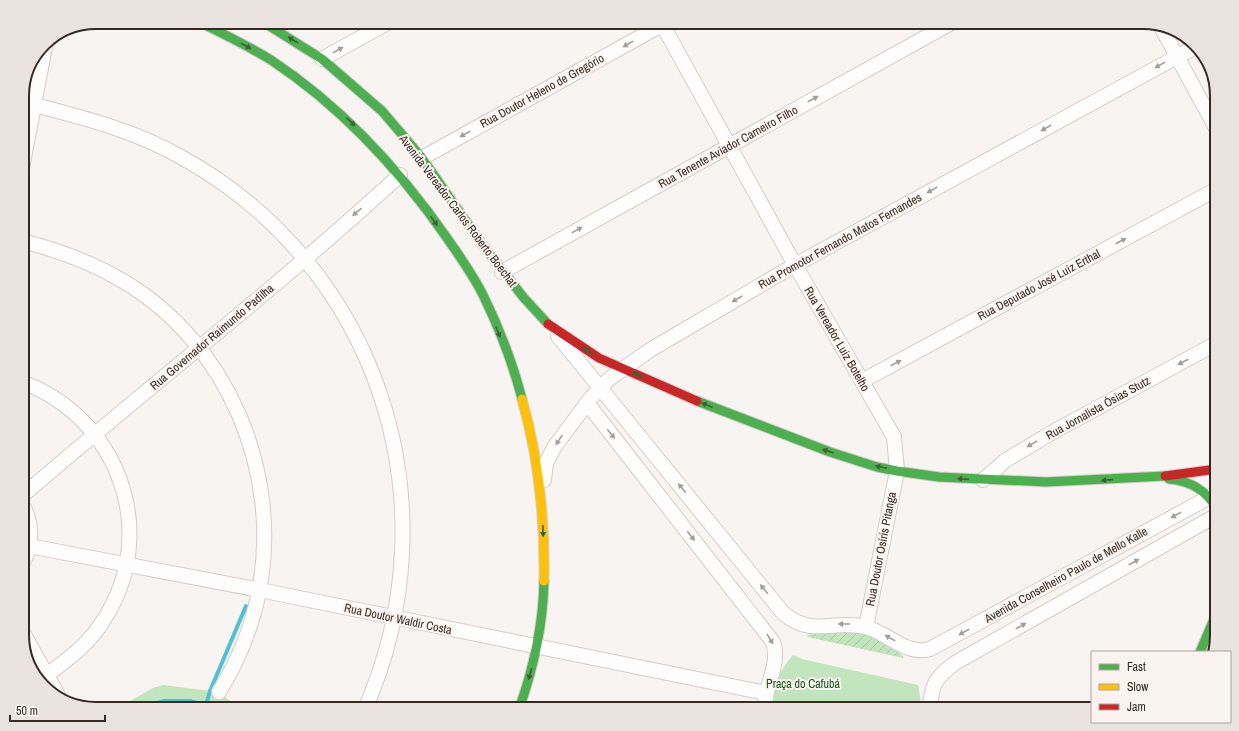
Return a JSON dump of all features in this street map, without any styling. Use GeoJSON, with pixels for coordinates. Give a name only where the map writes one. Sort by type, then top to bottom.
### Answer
{"type":"FeatureCollection","features":[{"type":"Feature","properties":{"kind":"main road","name":"Avenida Vereador Carlos Roberto Boechat"},"geometry":{"type":"LineString","coordinates":[[212,29],[264,56],[306,84],[357,128],[400,175],[449,242],[483,296],[508,358],[523,401],[542,492],[544,590],[538,647],[521,702]]}},
{"type":"Feature","properties":{"kind":"main road","name":"Avenida Vereador Carlos Roberto Boechat"},"geometry":{"type":"LineString","coordinates":[[274,29],[322,59],[382,111],[422,158],[502,272],[550,326]]}},
{"type":"Feature","properties":{"kind":"main road"},"geometry":{"type":"LineString","coordinates":[[550,326],[599,358],[694,400],[799,441],[871,465],[939,477],[1046,482],[1146,478],[1210,470]]}},
{"type":"Feature","properties":{"kind":"main road"},"geometry":{"type":"LineString","coordinates":[[1146,478],[1183,481],[1199,488],[1210,496]]}},
{"type":"Feature","properties":{"kind":"main road"},"geometry":{"type":"LineString","coordinates":[[1200,651],[1210,628]]}},
{"type":"Feature","properties":{"kind":"street"},"geometry":{"type":"LineString","coordinates":[[322,59],[376,29]]}},
{"type":"Feature","properties":{"kind":"street","name":"Rua Doutor Heleno de Gregório"},"geometry":{"type":"LineString","coordinates":[[422,158],[652,29]]}},
{"type":"Feature","properties":{"kind":"street","name":"Rua Vereador Luiz Botelho"},"geometry":{"type":"LineString","coordinates":[[666,29],[795,265],[894,437],[897,470]]}},
{"type":"Feature","properties":{"kind":"street","name":"Rua Tenente Aviador Carneiro Filho"},"geometry":{"type":"LineString","coordinates":[[502,272],[940,29]]}},
{"type":"Feature","properties":{"kind":"street"},"geometry":{"type":"LineString","coordinates":[[1164,33],[1210,117]]}},
{"type":"Feature","properties":{"kind":"street","name":"Rua Promotor Fernando Matos Fernandes"},"geometry":{"type":"LineString","coordinates":[[542,492],[546,463],[564,433],[600,387],[623,368],[650,350],[795,265],[1190,49]]}},
{"type":"Feature","properties":{"kind":"street"},"geometry":{"type":"LineString","coordinates":[[29,134],[44,55]]}},
{"type":"Feature","properties":{"kind":"street"},"geometry":{"type":"LineString","coordinates":[[35,105],[84,118],[134,134],[182,157],[226,185],[266,218],[304,258],[334,298],[360,343],[376,380],[390,425],[399,469],[403,512],[403,556],[395,618],[376,684],[368,702]]}},
{"type":"Feature","properties":{"kind":"street","name":"Rua Governador Raimundo Padilha"},"geometry":{"type":"LineString","coordinates":[[29,490],[199,348],[400,175]]}},
{"type":"Feature","properties":{"kind":"street","name":"Rua Deputado José Luiz Erthal"},"geometry":{"type":"LineString","coordinates":[[862,381],[1210,193]]}},
{"type":"Feature","properties":{"kind":"street"},"geometry":{"type":"LineString","coordinates":[[29,243],[69,255],[97,267],[124,282],[149,299],[172,319],[199,348],[228,392],[242,419],[253,451],[260,484],[264,518],[264,552],[260,590],[253,619],[241,651],[220,692]]}},
{"type":"Feature","properties":{"kind":"street","name":"Avenida Vereador Carlos Roberto Boechat"},"geometry":{"type":"LineString","coordinates":[[550,326],[784,613],[801,625],[810,627],[841,624],[866,627]]}},
{"type":"Feature","properties":{"kind":"street","name":"Rua Jornalista Ósias Stutz"},"geometry":{"type":"LineString","coordinates":[[983,480],[1006,460],[1047,435],[1210,347]]}},
{"type":"Feature","properties":{"kind":"street"},"geometry":{"type":"LineString","coordinates":[[29,385],[42,390],[60,401],[77,414],[95,434],[114,464],[122,483],[127,503],[129,544],[127,564],[116,597],[103,621],[76,652],[47,675]]}},
{"type":"Feature","properties":{"kind":"street"},"geometry":{"type":"LineString","coordinates":[[587,403],[769,636],[775,646],[776,656],[766,693],[765,702]]}},
{"type":"Feature","properties":{"kind":"street","name":"Rua Doutor Osíris Pitanga"},"geometry":{"type":"LineString","coordinates":[[866,627],[897,470]]}},
{"type":"Feature","properties":{"kind":"street","name":"Avenida Conselheiro Paulo de Mello Kalle"},"geometry":{"type":"LineString","coordinates":[[866,627],[881,633],[907,649],[913,651],[930,649],[1210,503]]}},
{"type":"Feature","properties":{"kind":"street","name":"Avenida Conselheiro Paulo de Mello Kalle"},"geometry":{"type":"LineString","coordinates":[[931,702],[932,687],[937,678],[955,663],[1210,519]]}},
{"type":"Feature","properties":{"kind":"street"},"geometry":{"type":"LineString","coordinates":[[29,522],[29,546]]}},
{"type":"Feature","properties":{"kind":"street","name":"Rua Doutor Waldir Costa"},"geometry":{"type":"LineString","coordinates":[[29,546],[260,590],[766,693]]}},
{"type":"Feature","properties":{"kind":"street"},"geometry":{"type":"LineString","coordinates":[[30,644],[53,686]]}},
{"type":"Feature","properties":{"kind":"green space"},"geometry":{"type":"Polygon","coordinates":[[[847,630],[877,639],[897,651],[903,656],[903,658],[808,637],[807,635],[828,631],[847,630]]]}},
{"type":"Feature","properties":{"kind":"green space","name":"Praça do Cafubá"},"geometry":{"type":"Polygon","coordinates":[[[793,655],[802,659],[918,685],[921,702],[773,702],[777,680],[793,655]]]}},
{"type":"Feature","properties":{"kind":"green space"},"geometry":{"type":"Polygon","coordinates":[[[163,685],[219,692],[231,702],[128,702],[153,688],[163,685]]]}},
{"type":"Feature","properties":{"kind":"waterway"},"geometry":{"type":"LineString","coordinates":[[207,702],[210,691],[246,606]]}},
{"type":"Feature","properties":{"kind":"waterway"},"geometry":{"type":"LineString","coordinates":[[161,702],[194,702]]}},
{"type":"Feature","properties":{"kind":"traffic: fast"},"geometry":{"type":"LineString","coordinates":[[213,29],[271,60],[297,78],[345,119],[389,164],[429,212],[476,282],[501,335],[515,373],[522,399]]}},
{"type":"Feature","properties":{"kind":"traffic: fast"},"geometry":{"type":"LineString","coordinates":[[274,29],[322,59],[382,111],[422,158],[481,243],[524,298],[548,324]]}},
{"type":"Feature","properties":{"kind":"traffic: fast"},"geometry":{"type":"LineString","coordinates":[[697,401],[830,452],[877,467],[897,471],[939,477],[1046,482],[1165,476]]}},
{"type":"Feature","properties":{"kind":"traffic: fast"},"geometry":{"type":"LineString","coordinates":[[1169,479],[1191,484],[1210,499]]}},
{"type":"Feature","properties":{"kind":"traffic: fast"},"geometry":{"type":"LineString","coordinates":[[521,702],[537,646],[542,614],[544,581]]}},
{"type":"Feature","properties":{"kind":"traffic: fast"},"geometry":{"type":"LineString","coordinates":[[1200,651],[1210,628]]}},
{"type":"Feature","properties":{"kind":"traffic: slow"},"geometry":{"type":"LineString","coordinates":[[522,399],[533,444],[540,489],[544,581]]}},
{"type":"Feature","properties":{"kind":"traffic: jam"},"geometry":{"type":"LineString","coordinates":[[548,324],[599,358],[697,401]]}},
{"type":"Feature","properties":{"kind":"traffic: jam"},"geometry":{"type":"LineString","coordinates":[[1165,476],[1210,470]]}}]}
